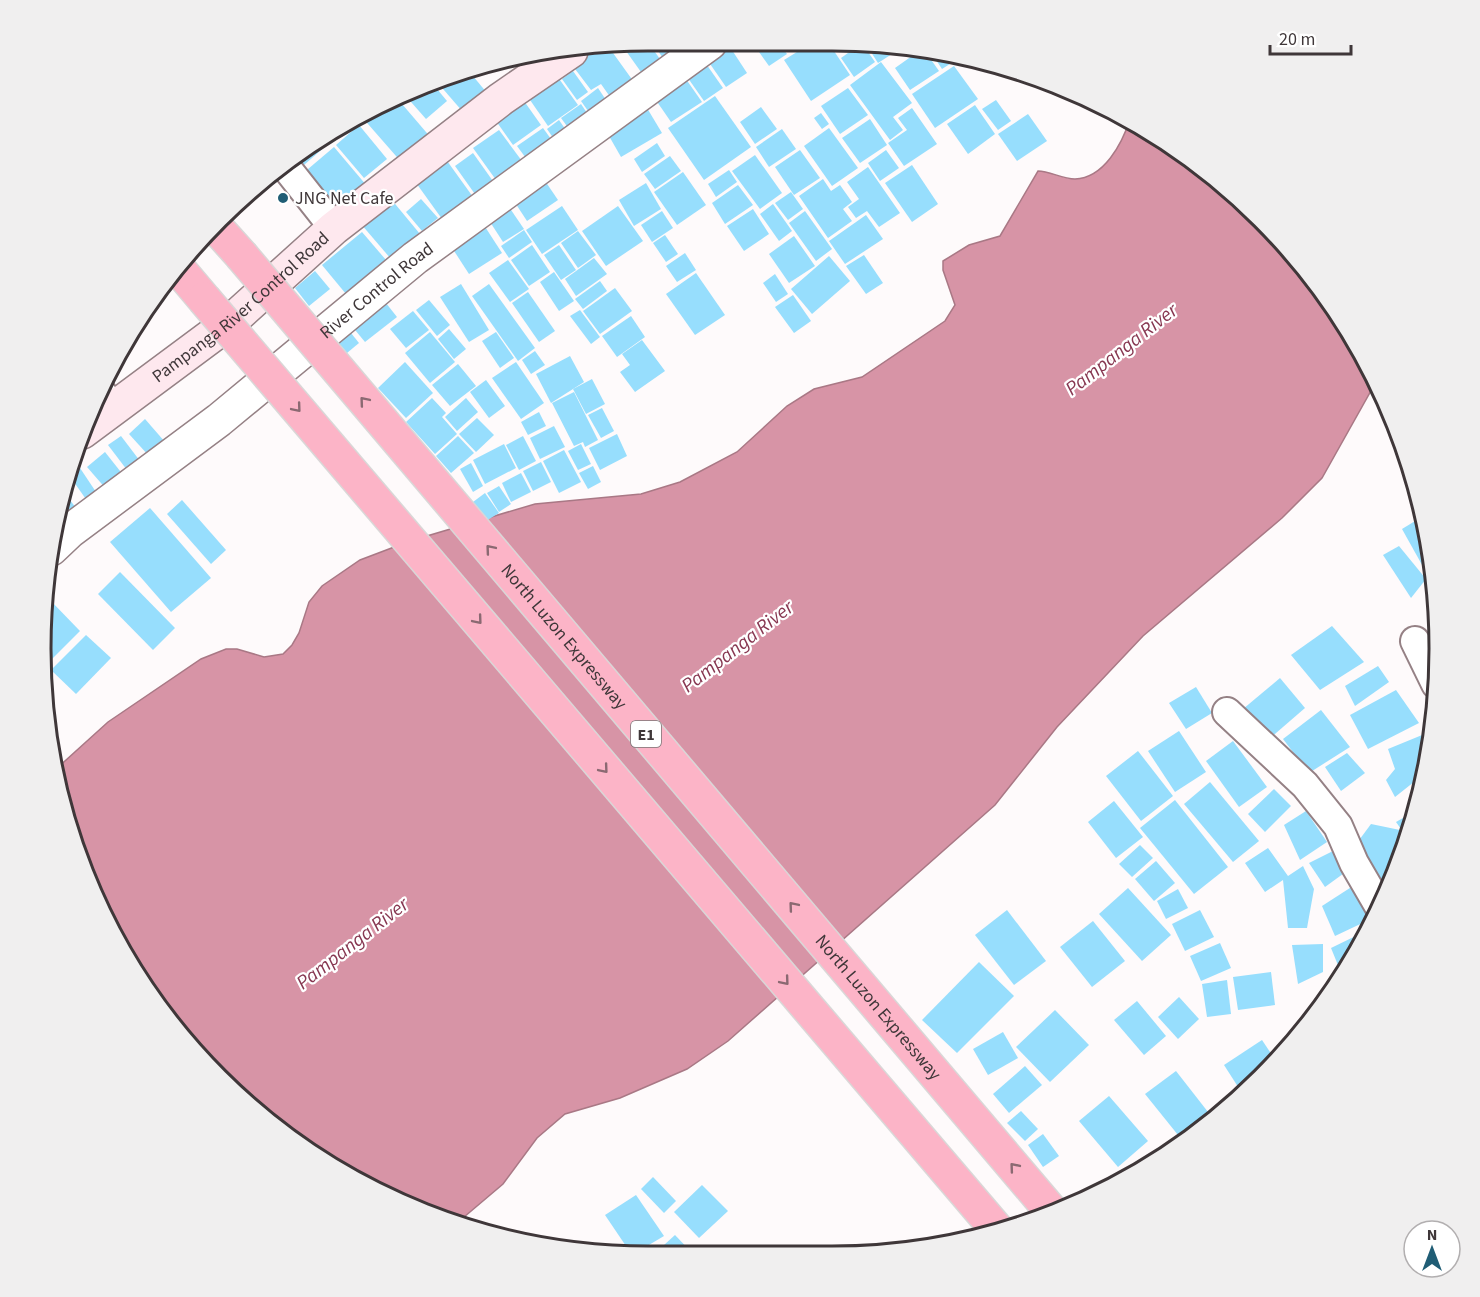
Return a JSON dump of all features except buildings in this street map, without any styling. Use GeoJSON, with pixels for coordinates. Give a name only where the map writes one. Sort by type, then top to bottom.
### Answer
{"type":"FeatureCollection","features":[{"type":"Feature","properties":{"kind":"highway","name":"North Luzon Expressway"},"geometry":{"type":"LineString","coordinates":[[220,232],[1047,1206]]}},
{"type":"Feature","properties":{"kind":"highway"},"geometry":{"type":"LineString","coordinates":[[183,274],[992,1224]]}},
{"type":"Feature","properties":{"kind":"main road","name":"Pampanga River Control Road"},"geometry":{"type":"LineString","coordinates":[[107,400],[230,322],[333,228],[501,99],[562,57]]}},
{"type":"Feature","properties":{"kind":"street","name":"River Control Road"},"geometry":{"type":"LineString","coordinates":[[61,540],[219,420],[415,258],[699,51]]}},
{"type":"Feature","properties":{"kind":"street"},"geometry":{"type":"LineString","coordinates":[[289,171],[333,228]]}},
{"type":"Feature","properties":{"kind":"street"},"geometry":{"type":"LineString","coordinates":[[1415,641],[1428,669]]}},
{"type":"Feature","properties":{"kind":"street"},"geometry":{"type":"LineString","coordinates":[[1227,712],[1305,786],[1338,826],[1354,863],[1374,898]]}},
{"type":"Feature","properties":{"kind":"water","name":"Pampanga River"},"geometry":{"type":"Polygon","coordinates":[[[1126,129],[1130,131],[1195,174],[1225,199],[1254,226],[1306,285],[1349,350],[1371,392],[1322,478],[1282,518],[1143,636],[1057,727],[995,805],[728,1041],[687,1069],[620,1098],[565,1114],[537,1138],[503,1184],[464,1217],[420,1201],[350,1166],[285,1123],[226,1071],[174,1012],[131,947],[96,877],[71,803],[62,764],[108,722],[201,659],[226,649],[237,649],[264,657],[283,654],[299,633],[309,602],[322,586],[360,560],[410,541],[535,504],[641,494],[680,482],[737,452],[787,406],[814,389],[862,377],[945,321],[955,305],[943,270],[943,261],[969,245],[1000,236],[1038,171],[1065,178],[1085,177],[1095,173],[1103,166],[1122,139],[1126,129]]]}},
{"type":"Feature","properties":{"kind":"place","name":"JNG Net Cafe"},"geometry":{"type":"Point","coordinates":[283,198]}}]}
